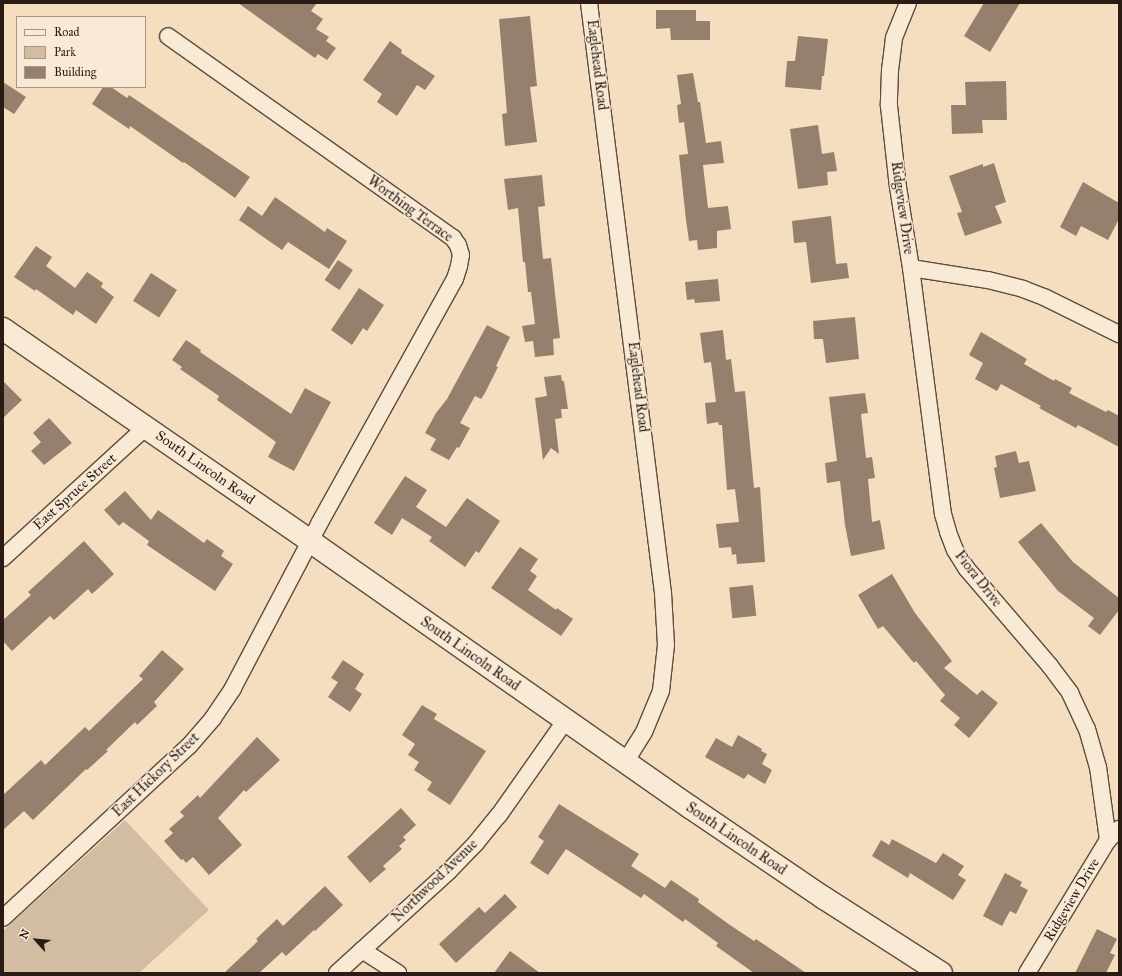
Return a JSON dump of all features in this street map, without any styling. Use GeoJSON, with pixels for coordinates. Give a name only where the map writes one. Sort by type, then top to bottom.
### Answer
{"type":"FeatureCollection","features":[{"type":"Feature","properties":{"kind":"street","name":"Eaglehead Road"},"geometry":{"type":"LineString","coordinates":[[589,3],[663,593],[666,645],[661,690],[644,732],[625,763]]}},
{"type":"Feature","properties":{"kind":"street","name":"Ridgeview Drive"},"geometry":{"type":"LineString","coordinates":[[908,3],[894,38],[890,70],[889,106],[898,187],[911,268],[988,280],[1023,289],[1044,297],[1119,334]]}},
{"type":"Feature","properties":{"kind":"street","name":"Worthing Terrace"},"geometry":{"type":"LineString","coordinates":[[168,36],[452,238],[458,245],[461,255],[455,279],[310,541]]}},
{"type":"Feature","properties":{"kind":"street","name":"Fiora Drive"},"geometry":{"type":"LineString","coordinates":[[911,268],[943,514],[948,532],[955,550],[967,569],[1050,666],[1070,693],[1087,729],[1098,767],[1113,834]]}},
{"type":"Feature","properties":{"kind":"street","name":"South Lincoln Road"},"geometry":{"type":"LineString","coordinates":[[3,329],[310,541],[625,763],[824,898],[941,973]]}},
{"type":"Feature","properties":{"kind":"street","name":"East Spruce Street"},"geometry":{"type":"LineString","coordinates":[[3,558],[146,427]]}},
{"type":"Feature","properties":{"kind":"street","name":"East Hickory Street"},"geometry":{"type":"LineString","coordinates":[[3,918],[189,746],[213,718],[232,688],[310,541]]}},
{"type":"Feature","properties":{"kind":"street","name":"Northwood Avenue"},"geometry":{"type":"LineString","coordinates":[[337,973],[449,872],[476,843],[499,815],[565,721]]}},
{"type":"Feature","properties":{"kind":"street","name":"Ridgeview Drive"},"geometry":{"type":"LineString","coordinates":[[1027,973],[1113,834]]}},
{"type":"Feature","properties":{"kind":"street"},"geometry":{"type":"LineString","coordinates":[[362,950],[398,973]]}},
{"type":"Feature","properties":{"kind":"green space"},"geometry":{"type":"Polygon","coordinates":[[[125,820],[209,910],[139,973],[3,973],[3,931],[125,820]]]}},
{"type":"Feature","properties":{"kind":"building"},"geometry":{"type":"Polygon","coordinates":[[[238,3],[317,3],[311,11],[323,19],[316,29],[329,37],[326,41],[336,48],[327,60],[318,54],[315,58],[238,3]]]}},
{"type":"Feature","properties":{"kind":"building"},"geometry":{"type":"Polygon","coordinates":[[[984,3],[1020,3],[990,52],[964,36],[984,3]]]}},
{"type":"Feature","properties":{"kind":"building"},"geometry":{"type":"Polygon","coordinates":[[[656,10],[696,10],[696,21],[710,21],[710,40],[671,40],[670,28],[656,29],[656,10]]]}},
{"type":"Feature","properties":{"kind":"building"},"geometry":{"type":"Polygon","coordinates":[[[530,16],[537,86],[530,87],[537,142],[505,146],[502,114],[507,113],[499,19],[530,16]]]}},
{"type":"Feature","properties":{"kind":"building"},"geometry":{"type":"Polygon","coordinates":[[[798,36],[828,39],[821,90],[785,87],[787,61],[795,61],[798,36]]]}},
{"type":"Feature","properties":{"kind":"building"},"geometry":{"type":"Polygon","coordinates":[[[390,41],[402,50],[401,53],[435,76],[425,90],[417,85],[397,116],[377,102],[382,94],[363,80],[390,41]]]}},
{"type":"Feature","properties":{"kind":"building"},"geometry":{"type":"Polygon","coordinates":[[[693,73],[698,102],[700,102],[706,143],[721,141],[724,163],[703,165],[708,208],[728,206],[731,229],[717,231],[717,248],[698,250],[697,240],[689,241],[679,155],[688,154],[684,122],[679,123],[677,105],[681,104],[677,75],[693,73]]]}},
{"type":"Feature","properties":{"kind":"building"},"geometry":{"type":"Polygon","coordinates":[[[1006,81],[1007,120],[982,120],[983,133],[952,134],[951,105],[966,105],[965,82],[1006,81]]]}},
{"type":"Feature","properties":{"kind":"building"},"geometry":{"type":"Polygon","coordinates":[[[3,82],[26,97],[14,114],[3,107],[3,82]]]}},
{"type":"Feature","properties":{"kind":"building"},"geometry":{"type":"Polygon","coordinates":[[[102,88],[112,88],[127,98],[129,95],[250,177],[235,198],[130,126],[129,129],[92,104],[102,88]]]}},
{"type":"Feature","properties":{"kind":"building"},"geometry":{"type":"Polygon","coordinates":[[[818,125],[822,154],[834,152],[837,171],[827,172],[828,185],[798,189],[790,129],[818,125]]]}},
{"type":"Feature","properties":{"kind":"building"},"geometry":{"type":"Polygon","coordinates":[[[994,163],[1006,202],[995,206],[1002,223],[965,236],[957,213],[962,212],[949,176],[983,164],[983,167],[994,163]]]}},
{"type":"Feature","properties":{"kind":"building"},"geometry":{"type":"Polygon","coordinates":[[[542,175],[545,206],[538,207],[543,259],[551,258],[560,338],[553,339],[554,355],[535,357],[533,341],[525,342],[522,326],[535,324],[531,292],[528,292],[525,262],[523,262],[518,208],[508,210],[504,179],[542,175]]]}},
{"type":"Feature","properties":{"kind":"building"},"geometry":{"type":"Polygon","coordinates":[[[1083,182],[1119,203],[1119,219],[1108,240],[1081,226],[1076,236],[1060,227],[1083,182]]]}},
{"type":"Feature","properties":{"kind":"building"},"geometry":{"type":"Polygon","coordinates":[[[275,197],[325,232],[327,228],[347,241],[329,269],[288,242],[282,250],[239,220],[248,206],[262,216],[275,197]]]}},
{"type":"Feature","properties":{"kind":"building"},"geometry":{"type":"Polygon","coordinates":[[[831,216],[836,264],[847,263],[849,278],[811,283],[806,242],[794,243],[792,221],[831,216]]]}},
{"type":"Feature","properties":{"kind":"building"},"geometry":{"type":"Polygon","coordinates":[[[36,246],[52,257],[46,266],[75,288],[87,272],[103,283],[101,287],[114,297],[96,324],[76,310],[73,315],[36,289],[35,291],[14,277],[36,246]]]}},
{"type":"Feature","properties":{"kind":"building"},"geometry":{"type":"Polygon","coordinates":[[[338,260],[353,270],[340,290],[325,280],[338,260]]]}},
{"type":"Feature","properties":{"kind":"building"},"geometry":{"type":"Polygon","coordinates":[[[151,273],[177,290],[159,318],[133,301],[151,273]]]}},
{"type":"Feature","properties":{"kind":"building"},"geometry":{"type":"Polygon","coordinates":[[[718,279],[720,301],[695,303],[694,299],[687,300],[685,282],[718,279]]]}},
{"type":"Feature","properties":{"kind":"building"},"geometry":{"type":"Polygon","coordinates":[[[359,288],[384,305],[367,331],[363,328],[352,345],[331,330],[359,288]]]}},
{"type":"Feature","properties":{"kind":"building"},"geometry":{"type":"Polygon","coordinates":[[[855,317],[859,359],[826,363],[823,339],[814,339],[813,321],[855,317]]]}},
{"type":"Feature","properties":{"kind":"building"},"geometry":{"type":"Polygon","coordinates":[[[487,325],[510,337],[496,366],[498,367],[485,393],[481,399],[475,396],[460,423],[470,428],[459,448],[457,447],[449,460],[430,450],[436,439],[425,433],[436,413],[447,399],[487,325]]]}},
{"type":"Feature","properties":{"kind":"building"},"geometry":{"type":"Polygon","coordinates":[[[723,330],[726,360],[731,359],[735,392],[745,391],[754,488],[760,487],[765,562],[737,564],[736,554],[732,555],[731,547],[719,548],[716,524],[739,522],[735,489],[727,490],[722,425],[719,425],[718,422],[707,424],[705,403],[716,402],[711,362],[704,363],[700,333],[723,330]]]}},
{"type":"Feature","properties":{"kind":"building"},"geometry":{"type":"Polygon","coordinates":[[[981,332],[1027,359],[1024,364],[1054,381],[1055,379],[1072,388],[1069,393],[1106,412],[1108,410],[1119,416],[1119,447],[1078,425],[1076,428],[1039,408],[1041,406],[1001,384],[997,391],[975,379],[983,363],[969,355],[981,332]]]}},
{"type":"Feature","properties":{"kind":"building"},"geometry":{"type":"Polygon","coordinates":[[[186,340],[201,350],[200,352],[291,414],[305,388],[331,402],[294,471],[268,457],[276,442],[217,400],[219,396],[180,369],[182,367],[172,360],[186,340]]]}},
{"type":"Feature","properties":{"kind":"building"},"geometry":{"type":"Polygon","coordinates":[[[561,375],[562,381],[564,381],[568,409],[561,409],[562,418],[555,419],[559,454],[551,448],[543,460],[535,398],[547,396],[544,377],[561,375]]]}},
{"type":"Feature","properties":{"kind":"building"},"geometry":{"type":"Polygon","coordinates":[[[3,381],[22,400],[3,418],[3,381]]]}},
{"type":"Feature","properties":{"kind":"building"},"geometry":{"type":"Polygon","coordinates":[[[865,393],[868,413],[861,414],[866,458],[872,457],[875,478],[868,479],[872,522],[880,520],[885,549],[851,556],[845,525],[840,481],[827,483],[825,463],[837,461],[829,397],[865,393]]]}},
{"type":"Feature","properties":{"kind":"building"},"geometry":{"type":"Polygon","coordinates":[[[49,418],[72,443],[44,465],[31,451],[41,442],[33,433],[49,418]]]}},
{"type":"Feature","properties":{"kind":"building"},"geometry":{"type":"Polygon","coordinates":[[[1016,451],[1019,463],[1029,461],[1036,491],[1000,498],[994,468],[997,467],[995,456],[1016,451]]]}},
{"type":"Feature","properties":{"kind":"building"},"geometry":{"type":"Polygon","coordinates":[[[405,476],[427,490],[416,507],[446,527],[467,498],[500,521],[479,553],[476,551],[465,567],[429,541],[432,537],[402,518],[392,535],[374,523],[405,476]]]}},
{"type":"Feature","properties":{"kind":"building"},"geometry":{"type":"Polygon","coordinates":[[[125,491],[151,520],[158,510],[204,543],[207,539],[224,551],[221,556],[233,564],[215,591],[147,545],[149,541],[123,522],[119,526],[104,510],[125,491]]]}},
{"type":"Feature","properties":{"kind":"building"},"geometry":{"type":"Polygon","coordinates":[[[1041,523],[1073,562],[1119,598],[1119,610],[1100,635],[1088,626],[1094,618],[1058,591],[1018,542],[1041,523]]]}},
{"type":"Feature","properties":{"kind":"building"},"geometry":{"type":"Polygon","coordinates":[[[84,541],[114,574],[92,594],[88,589],[54,620],[50,616],[12,651],[3,641],[3,620],[31,595],[28,592],[84,541]]]}},
{"type":"Feature","properties":{"kind":"building"},"geometry":{"type":"Polygon","coordinates":[[[520,547],[538,559],[530,571],[537,576],[528,590],[556,610],[557,608],[573,619],[561,636],[491,588],[520,547]]]}},
{"type":"Feature","properties":{"kind":"building"},"geometry":{"type":"Polygon","coordinates":[[[892,574],[915,613],[952,661],[944,668],[977,695],[982,690],[998,703],[969,738],[954,725],[960,718],[940,701],[945,695],[916,661],[914,663],[883,626],[878,629],[858,595],[892,574]]]}},
{"type":"Feature","properties":{"kind":"building"},"geometry":{"type":"Polygon","coordinates":[[[753,585],[756,616],[732,618],[729,588],[753,585]]]}},
{"type":"Feature","properties":{"kind":"building"},"geometry":{"type":"Polygon","coordinates":[[[162,650],[184,669],[154,702],[157,706],[137,725],[135,722],[106,750],[108,751],[87,770],[86,769],[33,820],[24,811],[3,830],[3,795],[41,760],[45,765],[85,727],[89,731],[143,679],[139,676],[162,650]]]}},
{"type":"Feature","properties":{"kind":"building"},"geometry":{"type":"Polygon","coordinates":[[[343,660],[364,674],[355,689],[362,694],[350,712],[328,697],[338,682],[331,678],[343,660]]]}},
{"type":"Feature","properties":{"kind":"building"},"geometry":{"type":"Polygon","coordinates":[[[422,705],[437,714],[434,719],[486,751],[450,805],[427,790],[432,782],[414,770],[419,762],[408,755],[415,744],[402,735],[422,705]]]}},
{"type":"Feature","properties":{"kind":"building"},"geometry":{"type":"Polygon","coordinates":[[[738,735],[762,749],[761,751],[767,754],[762,764],[772,770],[765,784],[748,774],[744,779],[705,757],[716,738],[732,747],[738,735]]]}},
{"type":"Feature","properties":{"kind":"building"},"geometry":{"type":"Polygon","coordinates":[[[257,737],[280,760],[246,792],[244,790],[218,818],[242,845],[209,875],[193,857],[186,863],[183,859],[181,860],[164,841],[173,833],[169,829],[184,816],[180,812],[198,795],[200,798],[257,737]]]}},
{"type":"Feature","properties":{"kind":"building"},"geometry":{"type":"Polygon","coordinates":[[[559,804],[639,854],[631,866],[665,888],[671,880],[699,899],[698,902],[730,925],[754,941],[756,939],[806,973],[754,973],[716,946],[718,943],[685,919],[683,922],[644,894],[641,898],[566,849],[548,875],[530,863],[544,841],[538,837],[559,804]]]}},
{"type":"Feature","properties":{"kind":"building"},"geometry":{"type":"Polygon","coordinates":[[[401,808],[416,825],[403,837],[406,840],[399,846],[402,849],[383,866],[386,869],[370,883],[347,857],[401,808]]]}},
{"type":"Feature","properties":{"kind":"building"},"geometry":{"type":"Polygon","coordinates":[[[892,839],[936,863],[943,853],[964,866],[958,875],[966,880],[953,900],[910,873],[908,878],[872,856],[881,840],[889,845],[892,839]]]}},
{"type":"Feature","properties":{"kind":"building"},"geometry":{"type":"Polygon","coordinates":[[[1005,873],[1022,882],[1020,886],[1028,890],[1016,914],[1010,911],[1002,926],[983,916],[1005,873]]]}},
{"type":"Feature","properties":{"kind":"building"},"geometry":{"type":"Polygon","coordinates":[[[325,886],[343,905],[286,956],[282,952],[259,973],[224,973],[258,941],[256,939],[277,919],[283,926],[325,886]]]}},
{"type":"Feature","properties":{"kind":"building"},"geometry":{"type":"Polygon","coordinates":[[[505,894],[517,907],[456,963],[439,944],[479,907],[485,913],[505,894]]]}},
{"type":"Feature","properties":{"kind":"building"},"geometry":{"type":"Polygon","coordinates":[[[1097,929],[1117,939],[1110,953],[1115,955],[1106,973],[1075,973],[1097,929]]]}},
{"type":"Feature","properties":{"kind":"building"},"geometry":{"type":"Polygon","coordinates":[[[510,951],[540,973],[494,973],[510,951]]]}}]}
